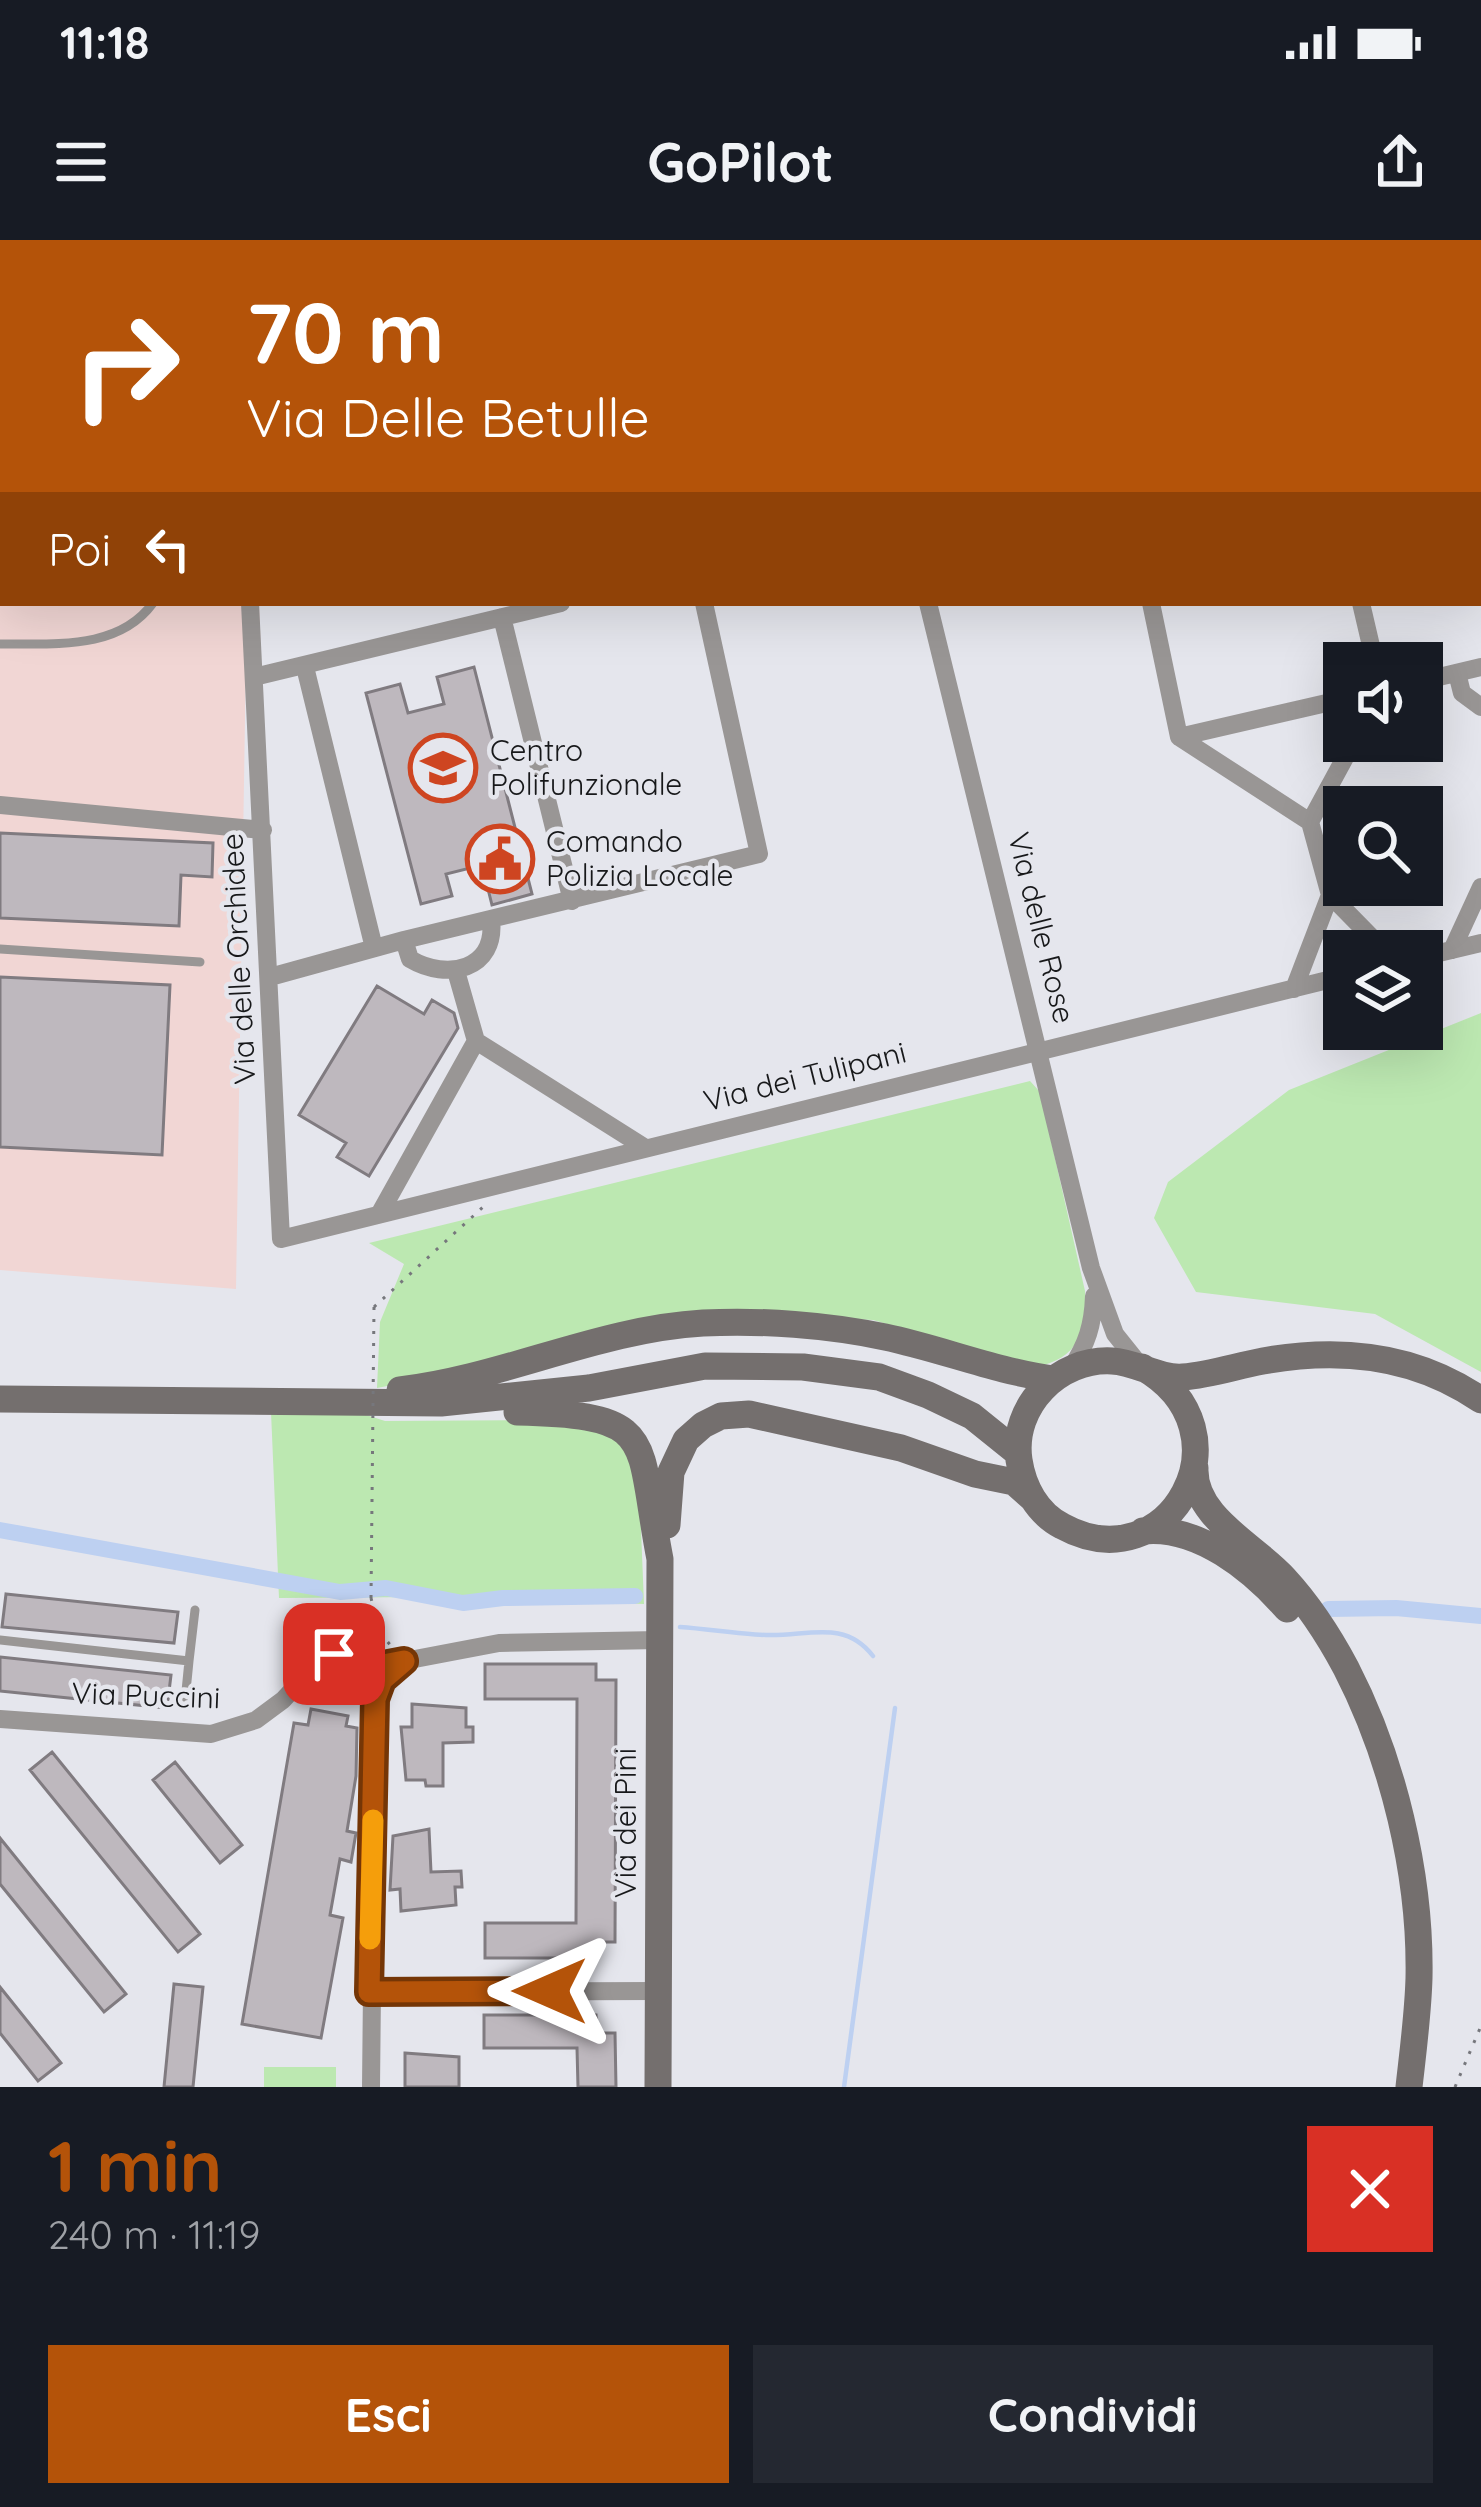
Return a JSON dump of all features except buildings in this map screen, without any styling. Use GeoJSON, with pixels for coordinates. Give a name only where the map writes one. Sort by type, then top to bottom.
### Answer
{"type":"FeatureCollection","features":[{"type":"Feature","properties":{"kind":"main road"},"geometry":{"type":"LineString","coordinates":[[316,1399],[418,1388],[502,1370],[594,1342],[701,1323],[790,1325],[883,1336],[1003,1372],[1062,1373],[1115,1360],[1176,1378],[1256,1362],[1327,1354],[1369,1356],[1414,1365],[1481,1400]]}},
{"type":"Feature","properties":{"kind":"main road"},"geometry":{"type":"LineString","coordinates":[[1256,1362],[1228,1375],[1204,1400],[1197,1418],[1194,1484],[1200,1498],[1285,1579],[1328,1636],[1366,1713],[1404,1841],[1418,1933],[1409,2087]]}},
{"type":"Feature","properties":{"kind":"main road"},"geometry":{"type":"LineString","coordinates":[[0,1399],[441,1403],[571,1390],[705,1366],[802,1367],[879,1377],[928,1395],[972,1416],[1018,1453]]}},
{"type":"Feature","properties":{"kind":"main road"},"geometry":{"type":"LineString","coordinates":[[1142,1367],[1184,1402],[1196,1457],[1190,1484],[1172,1512],[1143,1532]]}},
{"type":"Feature","properties":{"kind":"main road"},"geometry":{"type":"LineString","coordinates":[[1062,1373],[1029,1407],[1019,1437],[1022,1478],[1032,1498],[1060,1526],[1085,1536],[1110,1539],[1162,1529],[1199,1541],[1269,1588],[1336,1680],[1387,1778]]}},
{"type":"Feature","properties":{"kind":"main road"},"geometry":{"type":"LineString","coordinates":[[650,1484],[670,1446],[687,1427],[718,1408],[761,1402],[831,1416],[973,1462],[1018,1453]]}},
{"type":"Feature","properties":{"kind":"main road","name":"Via dei Pini"},"geometry":{"type":"LineString","coordinates":[[441,1403],[487,1411],[577,1413],[616,1424],[639,1448],[650,1484],[660,1559],[658,2087]]}},
{"type":"Feature","properties":{"kind":"main road","name":"Via dei Pini"},"geometry":{"type":"LineString","coordinates":[[660,1559],[677,1452],[703,1425],[722,1416],[749,1414],[860,1436],[1014,1482],[1032,1498]]}},
{"type":"Feature","properties":{"kind":"street","name":"Via delle Orchidee"},"geometry":{"type":"LineString","coordinates":[[250,606],[281,1239]]}},
{"type":"Feature","properties":{"kind":"street"},"geometry":{"type":"LineString","coordinates":[[254,677],[547,606]]}},
{"type":"Feature","properties":{"kind":"street"},"geometry":{"type":"LineString","coordinates":[[270,977],[759,854],[705,606]]}},
{"type":"Feature","properties":{"kind":"street","name":"Via delle Rose"},"geometry":{"type":"LineString","coordinates":[[929,606],[1091,1268],[1115,1334],[1142,1367]]}},
{"type":"Feature","properties":{"kind":"street"},"geometry":{"type":"LineString","coordinates":[[1151,606],[1179,737],[1310,822],[1323,869]]}},
{"type":"Feature","properties":{"kind":"street"},"geometry":{"type":"LineString","coordinates":[[1362,606],[1371,642]]}},
{"type":"Feature","properties":{"kind":"street"},"geometry":{"type":"LineString","coordinates":[[502,616],[572,901]]}},
{"type":"Feature","properties":{"kind":"street"},"geometry":{"type":"LineString","coordinates":[[305,667],[374,948]]}},
{"type":"Feature","properties":{"kind":"street"},"geometry":{"type":"LineString","coordinates":[[1443,676],[1481,667]]}},
{"type":"Feature","properties":{"kind":"street"},"geometry":{"type":"LineString","coordinates":[[1457,673],[1462,693],[1481,707]]}},
{"type":"Feature","properties":{"kind":"street"},"geometry":{"type":"LineString","coordinates":[[1179,737],[1323,704]]}},
{"type":"Feature","properties":{"kind":"street"},"geometry":{"type":"LineString","coordinates":[[1310,822],[1343,762]]}},
{"type":"Feature","properties":{"kind":"street"},"geometry":{"type":"LineString","coordinates":[[0,806],[263,830]]}},
{"type":"Feature","properties":{"kind":"street"},"geometry":{"type":"LineString","coordinates":[[1452,950],[1481,887]]}},
{"type":"Feature","properties":{"kind":"street"},"geometry":{"type":"LineString","coordinates":[[1294,988],[1326,906]]}},
{"type":"Feature","properties":{"kind":"street"},"geometry":{"type":"LineString","coordinates":[[1341,906],[1364,930]]}},
{"type":"Feature","properties":{"kind":"street"},"geometry":{"type":"LineString","coordinates":[[404,940],[410,959],[426,968],[456,971],[485,953],[493,938],[491,919]]}},
{"type":"Feature","properties":{"kind":"street"},"geometry":{"type":"LineString","coordinates":[[1443,952],[1481,943]]}},
{"type":"Feature","properties":{"kind":"street"},"geometry":{"type":"LineString","coordinates":[[456,971],[476,1041],[644,1147]]}},
{"type":"Feature","properties":{"kind":"street","name":"Via dei Tulipani"},"geometry":{"type":"LineString","coordinates":[[281,1239],[1323,981]]}},
{"type":"Feature","properties":{"kind":"street"},"geometry":{"type":"LineString","coordinates":[[380,1213],[476,1041]]}},
{"type":"Feature","properties":{"kind":"street","name":"Via delle Rose"},"geometry":{"type":"LineString","coordinates":[[1062,1373],[1085,1347],[1093,1324],[1091,1268]]}},
{"type":"Feature","properties":{"kind":"street","name":"Via Puccini"},"geometry":{"type":"LineString","coordinates":[[0,1719],[211,1734],[256,1720],[284,1700],[319,1661],[334,1654],[378,1666],[499,1643],[659,1640]]}},
{"type":"Feature","properties":{"kind":"street"},"geometry":{"type":"LineString","coordinates":[[371,2087],[375,1699],[382,1680],[404,1661]]}},
{"type":"Feature","properties":{"kind":"street"},"geometry":{"type":"LineString","coordinates":[[369,1992],[658,1991]]}},
{"type":"Feature","properties":{"kind":"lane"},"geometry":{"type":"LineString","coordinates":[[0,644],[90,643],[142,618],[151,606]]}},
{"type":"Feature","properties":{"kind":"lane"},"geometry":{"type":"LineString","coordinates":[[0,949],[200,962]]}},
{"type":"Feature","properties":{"kind":"lane"},"geometry":{"type":"LineString","coordinates":[[185,1701],[194,1610]]}},
{"type":"Feature","properties":{"kind":"lane"},"geometry":{"type":"LineString","coordinates":[[0,1640],[189,1661]]}},
{"type":"Feature","properties":{"kind":"path"},"geometry":{"type":"LineString","coordinates":[[404,1661],[379,1631],[371,1598],[374,1307],[483,1207],[477,1189]]}},
{"type":"Feature","properties":{"kind":"path"},"geometry":{"type":"LineString","coordinates":[[1455,2087],[1481,2026]]}},
{"type":"Feature","properties":{"kind":"shaded area"},"geometry":{"type":"Polygon","coordinates":[[[0,606],[259,606],[261,654],[246,655],[236,1289],[0,1270],[0,606]]]}},
{"type":"Feature","properties":{"kind":"green space"},"geometry":{"type":"Polygon","coordinates":[[[1481,1013],[1481,1372],[1375,1314],[1196,1292],[1154,1218],[1168,1182],[1289,1090],[1389,1050],[1443,1050],[1443,1028],[1481,1013]]]}},
{"type":"Feature","properties":{"kind":"green space"},"geometry":{"type":"Polygon","coordinates":[[[1030,1081],[1040,1092],[1085,1291],[1078,1341],[1051,1363],[1037,1367],[873,1320],[758,1314],[377,1388],[380,1322],[404,1264],[369,1243],[1030,1081]]]}},
{"type":"Feature","properties":{"kind":"green space"},"geometry":{"type":"Polygon","coordinates":[[[271,1412],[360,1413],[385,1421],[590,1423],[627,1449],[640,1505],[644,1604],[540,1600],[457,1607],[424,1597],[279,1598],[271,1412]]]}},
{"type":"Feature","properties":{"kind":"green space"},"geometry":{"type":"Polygon","coordinates":[[[264,2067],[336,2067],[336,2087],[264,2087],[264,2067]]]}},
{"type":"Feature","properties":{"kind":"waterway"},"geometry":{"type":"LineString","coordinates":[[0,1530],[340,1592],[386,1588],[463,1603],[635,1596]]}},
{"type":"Feature","properties":{"kind":"waterway"},"geometry":{"type":"LineString","coordinates":[[1328,1609],[1396,1608],[1481,1616]]}},
{"type":"Feature","properties":{"kind":"waterway"},"geometry":{"type":"LineString","coordinates":[[680,1627],[766,1635],[837,1633],[862,1644],[873,1656]]}},
{"type":"Feature","properties":{"kind":"waterway"},"geometry":{"type":"LineString","coordinates":[[844,2087],[895,1708]]}},
{"type":"Feature","properties":{"kind":"slow traffic"},"geometry":{"type":"LineString","coordinates":[[370,1939],[373,1820]]}},
{"type":"Feature","properties":{"kind":"place","name":"Centro Polifunzionale"},"geometry":{"type":"Point","coordinates":[443,768]}},
{"type":"Feature","properties":{"kind":"place","name":"Comando Polizia Locale"},"geometry":{"type":"Point","coordinates":[500,859]}},
{"type":"Feature","properties":{"kind":"route"},"geometry":{"type":"LineString","coordinates":[[334,1654],[378,1666],[404,1661],[382,1680],[375,1699],[369,1992],[550,1991]]}}]}
